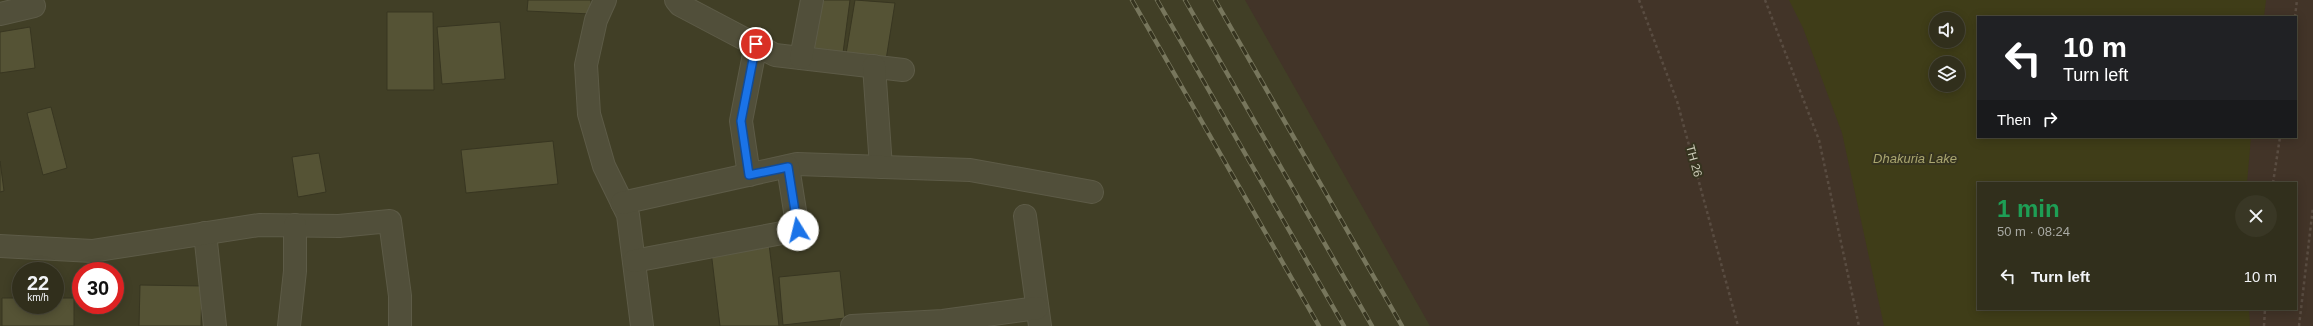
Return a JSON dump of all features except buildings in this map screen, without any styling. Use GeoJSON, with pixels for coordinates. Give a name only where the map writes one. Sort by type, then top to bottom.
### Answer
{"type":"FeatureCollection","features":[{"type":"Feature","properties":{"kind":"street"},"geometry":{"type":"LineString","coordinates":[[605,0],[596,20],[586,65],[589,114],[604,166],[628,215],[642,326]]}},
{"type":"Feature","properties":{"kind":"street"},"geometry":{"type":"LineString","coordinates":[[676,0],[680,5],[775,55],[903,70]]}},
{"type":"Feature","properties":{"kind":"street"},"geometry":{"type":"LineString","coordinates":[[801,58],[812,0]]}},
{"type":"Feature","properties":{"kind":"street"},"geometry":{"type":"LineString","coordinates":[[0,14],[34,6]]}},
{"type":"Feature","properties":{"kind":"street"},"geometry":{"type":"LineString","coordinates":[[749,175],[741,121],[756,44]]}},
{"type":"Feature","properties":{"kind":"street"},"geometry":{"type":"LineString","coordinates":[[874,66],[881,167]]}},
{"type":"Feature","properties":{"kind":"street"},"geometry":{"type":"LineString","coordinates":[[622,203],[797,164],[970,170],[1092,192]]}},
{"type":"Feature","properties":{"kind":"street"},"geometry":{"type":"LineString","coordinates":[[634,261],[798,230],[788,167]]}},
{"type":"Feature","properties":{"kind":"street"},"geometry":{"type":"LineString","coordinates":[[852,326],[942,323],[1038,317],[1024,216]]}},
{"type":"Feature","properties":{"kind":"street"},"geometry":{"type":"LineString","coordinates":[[0,246],[92,250],[259,225],[339,226],[390,221],[400,296],[400,326]]}},
{"type":"Feature","properties":{"kind":"street"},"geometry":{"type":"LineString","coordinates":[[289,326],[295,271],[295,226]]}},
{"type":"Feature","properties":{"kind":"street"},"geometry":{"type":"LineString","coordinates":[[206,233],[215,326]]}},
{"type":"Feature","properties":{"kind":"path","name":"TH 26"},"geometry":{"type":"LineString","coordinates":[[1639,0],[1677,101],[1738,326]]}},
{"type":"Feature","properties":{"kind":"path"},"geometry":{"type":"LineString","coordinates":[[1765,0],[1819,140],[1859,326]]}},
{"type":"Feature","properties":{"kind":"path"},"geometry":{"type":"LineString","coordinates":[[2295,16],[2298,0]]}},
{"type":"Feature","properties":{"kind":"path"},"geometry":{"type":"LineString","coordinates":[[2273,182],[2280,138]]}},
{"type":"Feature","properties":{"kind":"path"},"geometry":{"type":"LineString","coordinates":[[2299,326],[2313,207]]}},
{"type":"Feature","properties":{"kind":"path"},"geometry":{"type":"LineString","coordinates":[[2264,326],[2265,310]]}},
{"type":"Feature","properties":{"kind":"shaded area"},"geometry":{"type":"Polygon","coordinates":[[[1245,0],[2313,0],[2313,326],[1430,326],[1245,0]]]}},
{"type":"Feature","properties":{"kind":"water","name":"Dhakuria Lake"},"geometry":{"type":"Polygon","coordinates":[[[1789,0],[2266,0],[2264,16],[1977,16],[1977,138],[2251,138],[2247,182],[1977,182],[1977,310],[2249,310],[2250,326],[1884,326],[1842,133],[1803,28],[1789,0]]]}},
{"type":"Feature","properties":{"kind":"railway"},"geometry":{"type":"LineString","coordinates":[[1132,0],[1319,326]]}},
{"type":"Feature","properties":{"kind":"railway"},"geometry":{"type":"LineString","coordinates":[[1157,0],[1344,326]]}},
{"type":"Feature","properties":{"kind":"railway"},"geometry":{"type":"LineString","coordinates":[[1185,0],[1372,326]]}},
{"type":"Feature","properties":{"kind":"railway"},"geometry":{"type":"LineString","coordinates":[[1215,0],[1402,326]]}},
{"type":"Feature","properties":{"kind":"route"},"geometry":{"type":"LineString","coordinates":[[756,44],[741,121],[749,175],[788,167],[798,230]]}}]}
